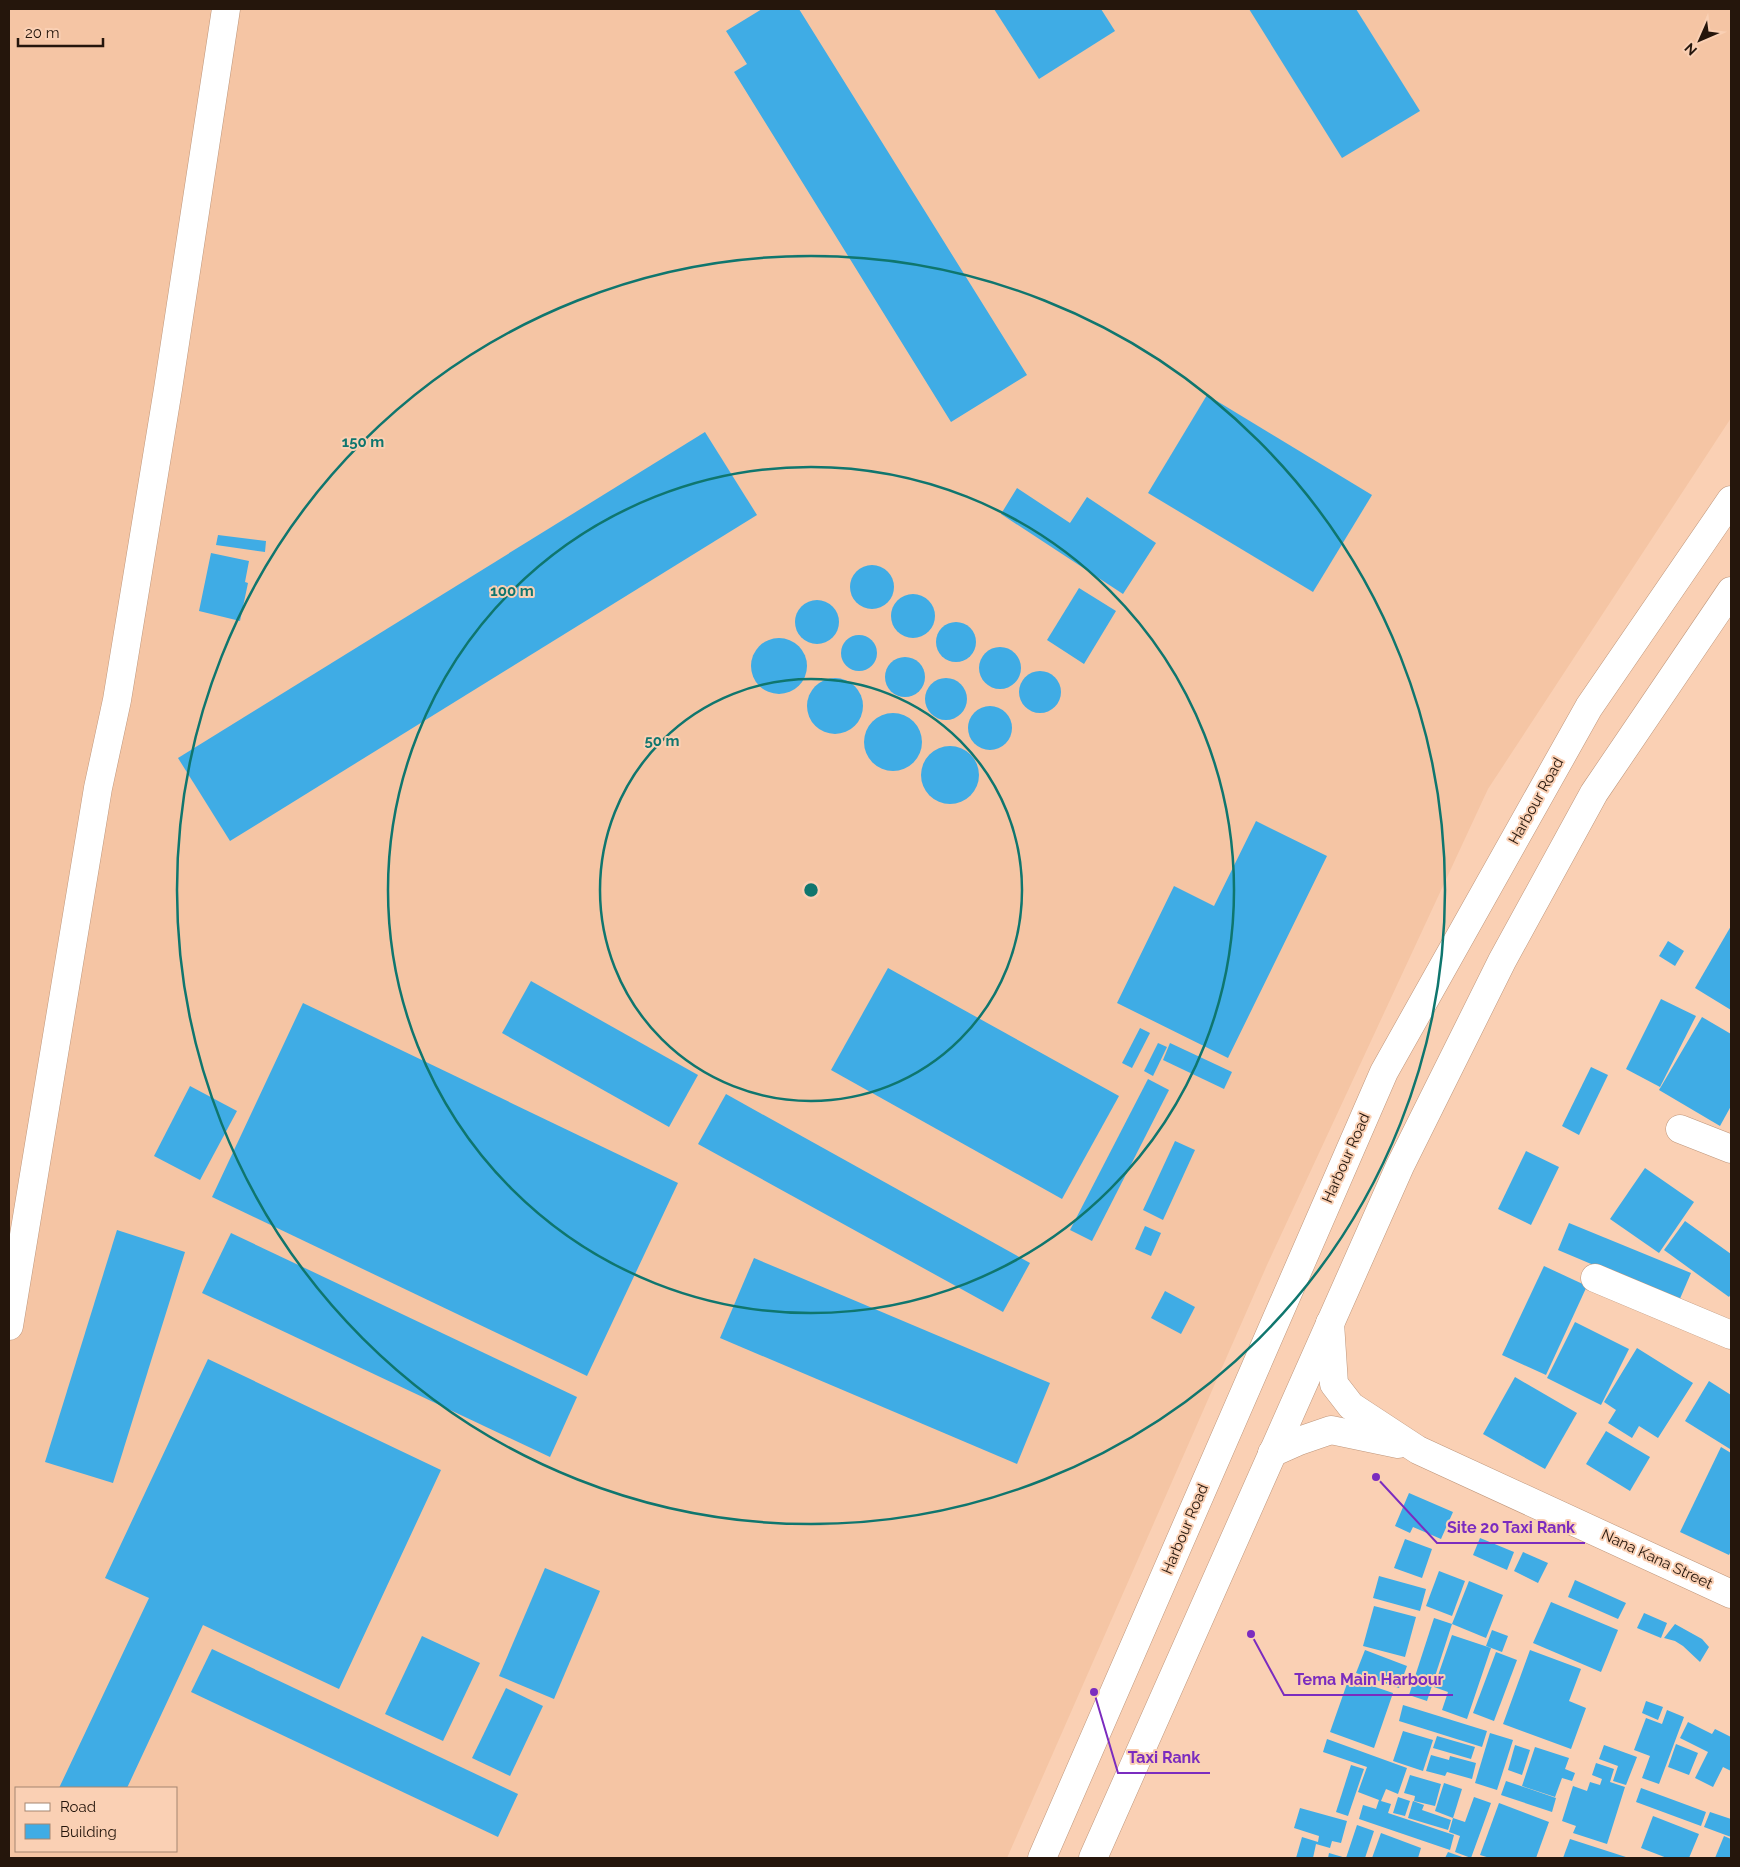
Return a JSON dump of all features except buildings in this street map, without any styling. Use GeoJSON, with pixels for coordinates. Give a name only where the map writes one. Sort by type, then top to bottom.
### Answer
{"type":"FeatureCollection","features":[{"type":"Feature","properties":{"kind":"main road"},"geometry":{"type":"LineString","coordinates":[[9,1326],[98,788],[118,690],[171,370],[226,9]]}},
{"type":"Feature","properties":{"kind":"main road","name":"Harbour Road"},"geometry":{"type":"LineString","coordinates":[[1042,1858],[1384,1072],[1589,707],[1731,500]]}},
{"type":"Feature","properties":{"kind":"main road"},"geometry":{"type":"LineString","coordinates":[[1093,1858],[1404,1157],[1502,962],[1589,802],[1731,591]]}},
{"type":"Feature","properties":{"kind":"main road"},"geometry":{"type":"LineString","coordinates":[[1680,1129],[1731,1149]]}},
{"type":"Feature","properties":{"kind":"main road"},"geometry":{"type":"LineString","coordinates":[[1595,1278],[1731,1335]]}},
{"type":"Feature","properties":{"kind":"main road"},"geometry":{"type":"LineString","coordinates":[[1330,1323],[1334,1384],[1351,1406],[1418,1450]]}},
{"type":"Feature","properties":{"kind":"main road"},"geometry":{"type":"LineString","coordinates":[[1272,1453],[1331,1430],[1374,1438],[1418,1450]]}},
{"type":"Feature","properties":{"kind":"main road","name":"Nana Kana Street"},"geometry":{"type":"LineString","coordinates":[[1418,1450],[1730,1590]]}},
{"type":"Feature","properties":{"kind":"shaded area"},"geometry":{"type":"Polygon","coordinates":[[[9,9],[1731,9],[1731,418],[1488,789],[1267,1265],[1007,1858],[9,1858],[9,9]]]}},
{"type":"Feature","properties":{"kind":"place","name":"Site 20 Taxi Rank"},"geometry":{"type":"Point","coordinates":[1376,1477]}},
{"type":"Feature","properties":{"kind":"place","name":"Tema Main Harbour"},"geometry":{"type":"Point","coordinates":[1251,1634]}},
{"type":"Feature","properties":{"kind":"place","name":"Taxi Rank"},"geometry":{"type":"Point","coordinates":[1094,1692]}}]}
